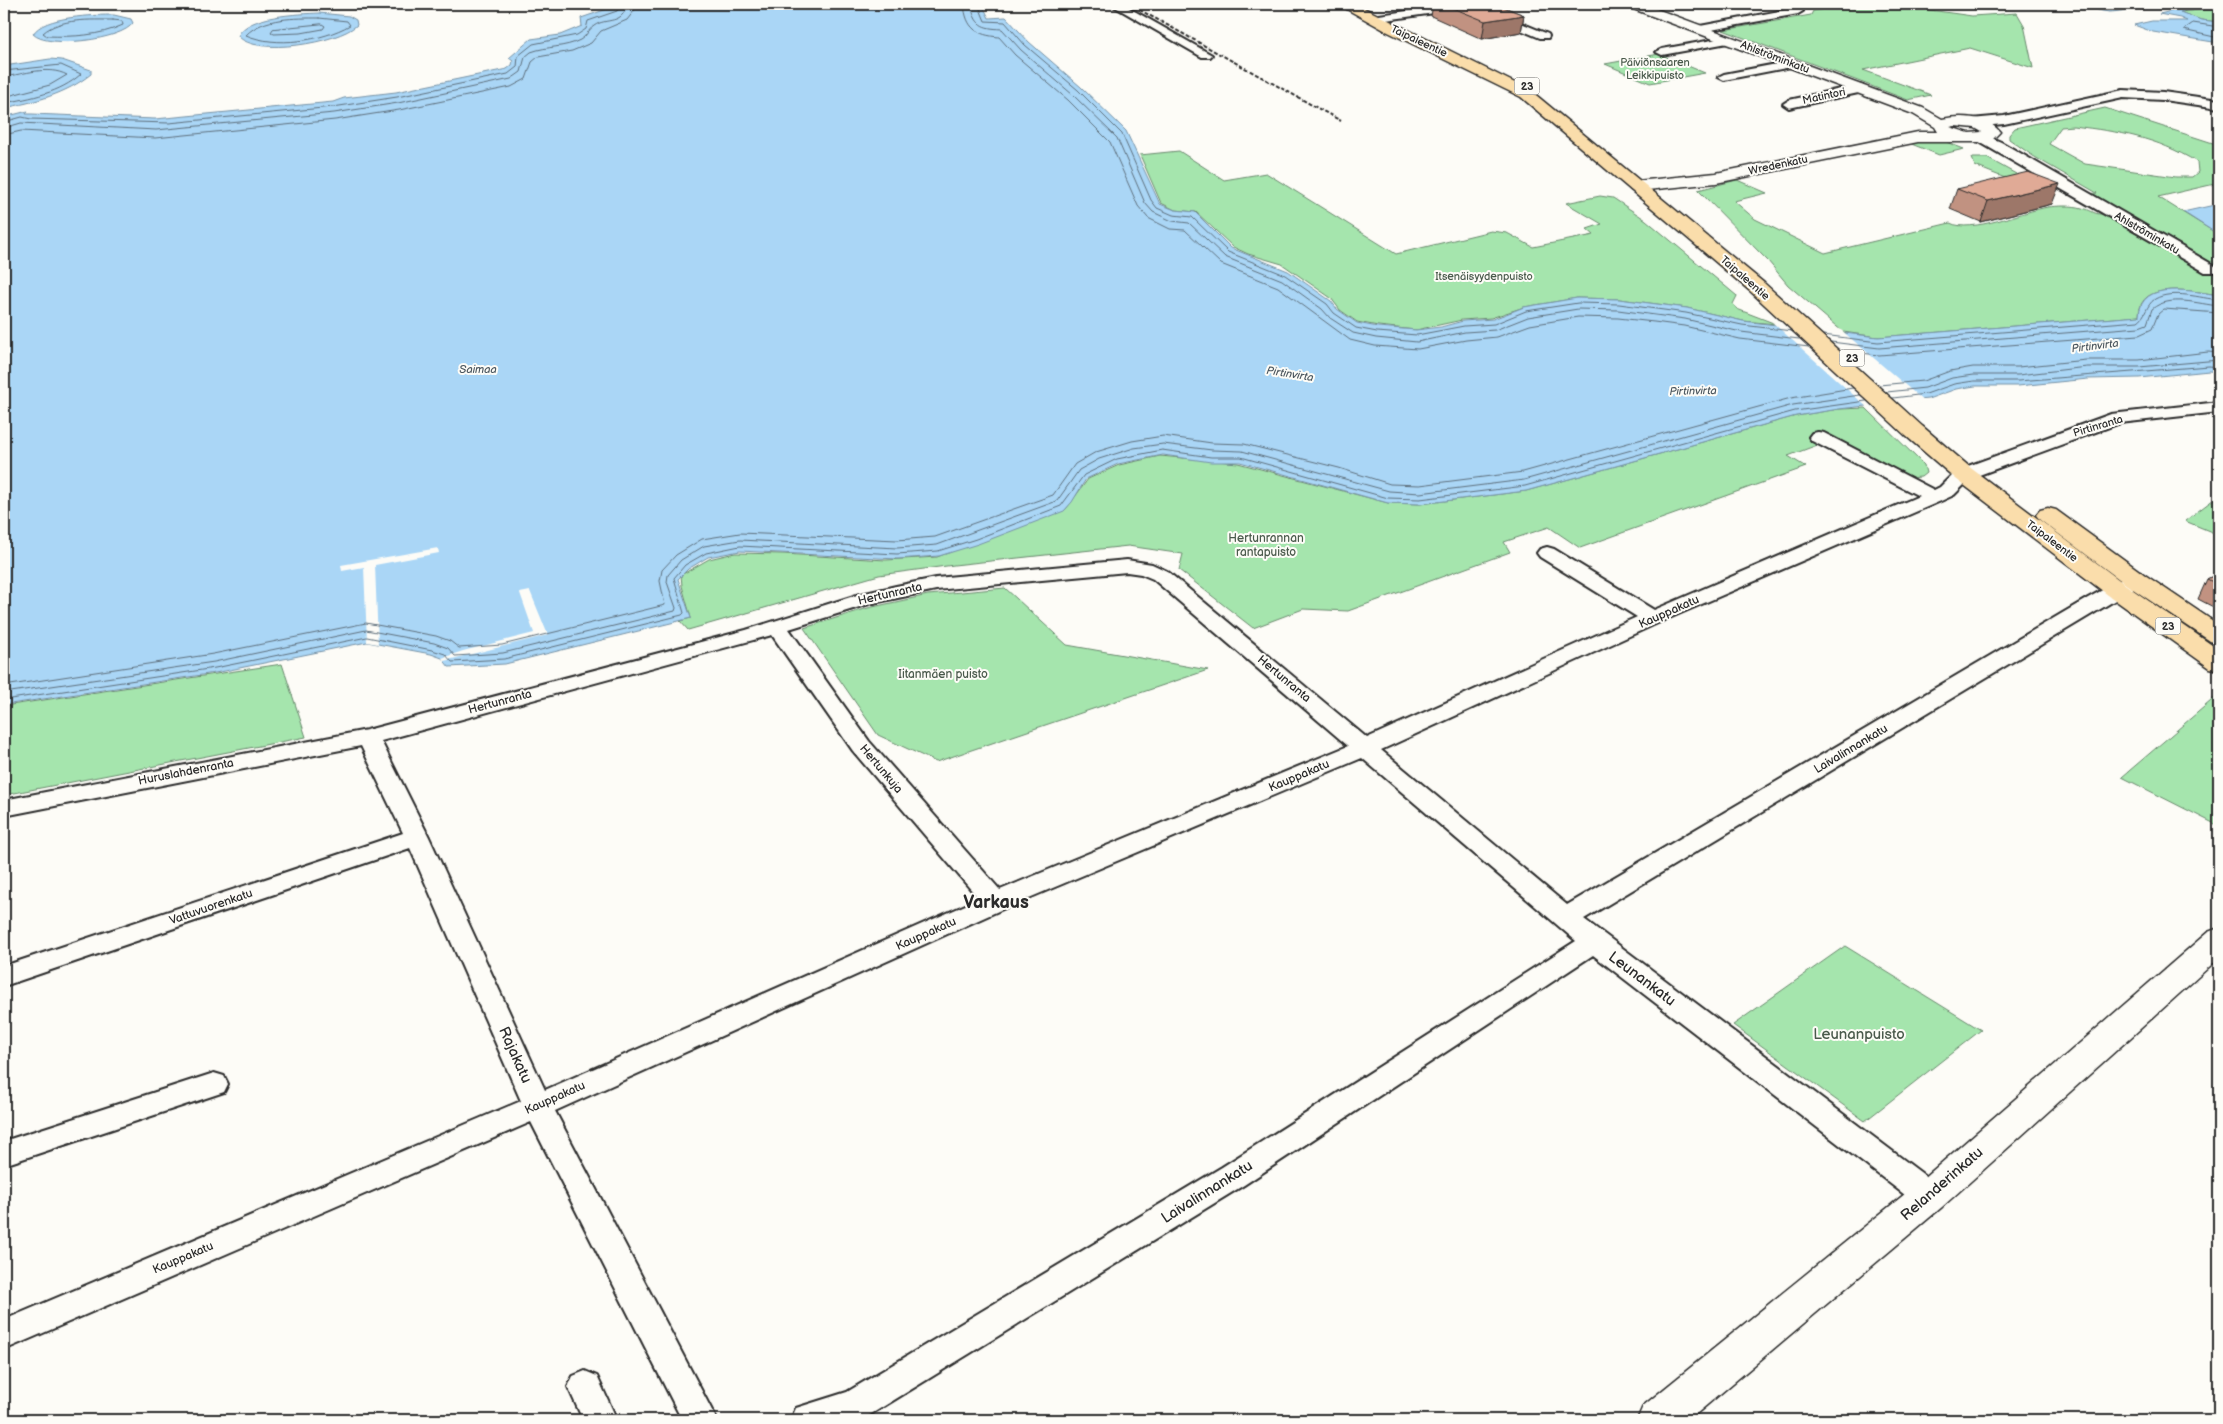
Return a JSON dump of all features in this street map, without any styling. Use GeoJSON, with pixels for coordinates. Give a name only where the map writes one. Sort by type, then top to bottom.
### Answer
{"type":"FeatureCollection","features":[{"type":"Feature","properties":{"kind":"highway","name":"Taipaleentie"},"geometry":{"type":"LineString","coordinates":[[1347,4],[1540,93],[1656,184],[1764,287],[1923,430],[1973,471],[2127,585]]}},
{"type":"Feature","properties":{"kind":"highway","name":"Taipaleentie"},"geometry":{"type":"LineString","coordinates":[[1360,4],[1379,18],[1526,94],[1616,170],[1764,287]]}},
{"type":"Feature","properties":{"kind":"highway","name":"23"},"geometry":{"type":"LineString","coordinates":[[2127,585],[2219,636]]}},
{"type":"Feature","properties":{"kind":"highway","name":"23"},"geometry":{"type":"LineString","coordinates":[[2127,585],[2219,662]]}},
{"type":"Feature","properties":{"kind":"street"},"geometry":{"type":"LineString","coordinates":[[1115,4],[1206,54]]}},
{"type":"Feature","properties":{"kind":"street"},"geometry":{"type":"LineString","coordinates":[[1379,18],[1471,4],[1544,36]]}},
{"type":"Feature","properties":{"kind":"street","name":"Ahlströminkatu"},"geometry":{"type":"LineString","coordinates":[[1632,4],[1972,129],[1996,145],[2210,270]]}},
{"type":"Feature","properties":{"kind":"street"},"geometry":{"type":"LineString","coordinates":[[1700,29],[1798,12],[1796,8],[1783,4]]}},
{"type":"Feature","properties":{"kind":"street"},"geometry":{"type":"LineString","coordinates":[[1662,52],[1729,40]]}},
{"type":"Feature","properties":{"kind":"street"},"geometry":{"type":"LineString","coordinates":[[1724,77],[1792,64]]}},
{"type":"Feature","properties":{"kind":"street","name":"Matintori"},"geometry":{"type":"LineString","coordinates":[[1789,104],[1859,89]]}},
{"type":"Feature","properties":{"kind":"street","name":"Wredenkatu"},"geometry":{"type":"LineString","coordinates":[[1637,186],[1716,178],[1972,129],[2004,120],[2123,94],[2162,96],[2219,104]]}},
{"type":"Feature","properties":{"kind":"street","name":"Ahlströminkatu"},"geometry":{"type":"LineString","coordinates":[[1918,110],[1942,126]]}},
{"type":"Feature","properties":{"kind":"street","name":"Wredenkatu"},"geometry":{"type":"LineString","coordinates":[[1918,138],[1949,122],[1972,129]]}},
{"type":"Feature","properties":{"kind":"street","name":"Pirtinranta"},"geometry":{"type":"LineString","coordinates":[[1973,471],[2117,418],[2219,407]]}},
{"type":"Feature","properties":{"kind":"street"},"geometry":{"type":"LineString","coordinates":[[1818,437],[1934,496]]}},
{"type":"Feature","properties":{"kind":"street","name":"Kauppakatu"},"geometry":{"type":"LineString","coordinates":[[4,1335],[538,1106],[996,902],[1365,748],[1653,618],[1947,491],[1973,471]]}},
{"type":"Feature","properties":{"kind":"street"},"geometry":{"type":"LineString","coordinates":[[1547,553],[1653,618]]}},
{"type":"Feature","properties":{"kind":"street","name":"Hertunranta"},"geometry":{"type":"LineString","coordinates":[[368,737],[777,627],[864,599],[936,584],[1127,566],[1145,568],[1160,575],[1365,748]]}},
{"type":"Feature","properties":{"kind":"street","name":"Laivalinnankatu"},"geometry":{"type":"LineString","coordinates":[[1565,918],[2127,585]]}},
{"type":"Feature","properties":{"kind":"street","name":"Hertunkuja"},"geometry":{"type":"LineString","coordinates":[[777,627],[861,746],[996,902]]}},
{"type":"Feature","properties":{"kind":"street","name":"Huruslahdenranta"},"geometry":{"type":"LineString","coordinates":[[4,808],[368,737]]}},
{"type":"Feature","properties":{"kind":"street","name":"Rajakatu"},"geometry":{"type":"LineString","coordinates":[[368,737],[417,837],[538,1106],[700,1420]]}},
{"type":"Feature","properties":{"kind":"street","name":"Leunankatu"},"geometry":{"type":"LineString","coordinates":[[1365,748],[1594,942],[1929,1196]]}},
{"type":"Feature","properties":{"kind":"street","name":"Vattuvuorenkatu"},"geometry":{"type":"LineString","coordinates":[[4,976],[417,837]]}},
{"type":"Feature","properties":{"kind":"street","name":"Relanderinkatu"},"geometry":{"type":"LineString","coordinates":[[1658,1420],[1929,1196],[2219,940]]}},
{"type":"Feature","properties":{"kind":"street","name":"Laivalinnankatu"},"geometry":{"type":"LineString","coordinates":[[808,1420],[856,1405],[1208,1191],[1594,942]]}},
{"type":"Feature","properties":{"kind":"street"},"geometry":{"type":"LineString","coordinates":[[4,1153],[214,1084]]}},
{"type":"Feature","properties":{"kind":"street"},"geometry":{"type":"LineString","coordinates":[[585,1387],[600,1420]]}},
{"type":"Feature","properties":{"kind":"green space"},"geometry":{"type":"Polygon","coordinates":[[[1854,4],[1910,4],[1930,10],[1972,16],[2017,13],[2024,25],[2033,68],[1970,48],[1863,70],[1931,95],[1908,100],[1723,30],[1811,15],[1813,11],[1854,4]]]}},
{"type":"Feature","properties":{"kind":"green space"},"geometry":{"type":"Polygon","coordinates":[[[2209,4],[2219,4],[2219,22],[2201,20],[2180,12],[2217,8],[2209,4]]]}},
{"type":"Feature","properties":{"kind":"green space","name":"Päiviönsaaren Leikkipuisto"},"geometry":{"type":"Polygon","coordinates":[[[1659,54],[1705,73],[1650,83],[1605,64],[1659,54]]]}},
{"type":"Feature","properties":{"kind":"green space"},"geometry":{"type":"Polygon","coordinates":[[[2105,108],[2219,145],[2219,183],[2158,197],[2219,235],[2219,270],[2086,194],[2097,193],[2033,156],[2009,139],[2009,135],[2015,128],[2105,108]],[[2061,127],[2049,144],[2085,164],[2176,177],[2192,177],[2198,172],[2197,162],[2167,147],[2122,133],[2090,128],[2061,127]]]}},
{"type":"Feature","properties":{"kind":"green space"},"geometry":{"type":"Polygon","coordinates":[[[1938,139],[1964,149],[1939,155],[1909,143],[1938,139]]]}},
{"type":"Feature","properties":{"kind":"green space","name":"Itsenäisyydenpuisto"},"geometry":{"type":"Polygon","coordinates":[[[1179,151],[1224,180],[1266,173],[1396,254],[1491,231],[1507,233],[1533,247],[1594,235],[1587,229],[1602,224],[1566,203],[1600,196],[1613,198],[1646,220],[1737,296],[1733,304],[1737,309],[1776,324],[1743,321],[1687,308],[1619,299],[1577,298],[1524,307],[1491,318],[1462,320],[1416,330],[1357,322],[1340,310],[1331,298],[1282,264],[1248,254],[1233,247],[1196,212],[1175,210],[1161,203],[1140,155],[1179,151]]]}},
{"type":"Feature","properties":{"kind":"green space"},"geometry":{"type":"Polygon","coordinates":[[[1972,158],[1987,158],[2036,185],[2020,184],[1975,166],[1972,158]]]}},
{"type":"Feature","properties":{"kind":"green space"},"geometry":{"type":"Polygon","coordinates":[[[1737,180],[1767,193],[1734,201],[1755,219],[1825,253],[1950,223],[1959,226],[1984,224],[2048,207],[2074,206],[2096,213],[2108,214],[2206,272],[2219,271],[2219,295],[2184,290],[2158,292],[2148,296],[2141,304],[2139,316],[1878,337],[1843,332],[1788,285],[1768,261],[1698,190],[1737,180]]]}},
{"type":"Feature","properties":{"kind":"green space","name":"Hertunrannan rantapuisto"},"geometry":{"type":"Polygon","coordinates":[[[1866,408],[1924,465],[1926,473],[1921,477],[1909,478],[1836,438],[1788,456],[1806,467],[1580,548],[1549,527],[1504,542],[1510,552],[1348,611],[1303,609],[1253,628],[1179,570],[1183,554],[1128,546],[879,575],[688,630],[680,621],[691,618],[682,586],[681,575],[709,559],[735,553],[886,560],[937,557],[1066,509],[1088,479],[1119,465],[1160,456],[1238,463],[1388,503],[1420,504],[1526,491],[1796,416],[1839,409],[1866,408]]]}},
{"type":"Feature","properties":{"kind":"green space"},"geometry":{"type":"Polygon","coordinates":[[[2218,496],[2219,535],[2185,521],[2218,496]]]}},
{"type":"Feature","properties":{"kind":"green space","name":"Iitanmäen puisto"},"geometry":{"type":"Polygon","coordinates":[[[1005,588],[1067,645],[1208,670],[936,762],[878,735],[804,628],[868,608],[928,595],[1005,588]]]}},
{"type":"Feature","properties":{"kind":"green space"},"geometry":{"type":"Polygon","coordinates":[[[282,664],[306,737],[4,795],[4,706],[282,664]]]}},
{"type":"Feature","properties":{"kind":"green space"},"geometry":{"type":"Polygon","coordinates":[[[2219,696],[2219,826],[2122,777],[2219,696]]]}},
{"type":"Feature","properties":{"kind":"green space","name":"Leunanpuisto"},"geometry":{"type":"Polygon","coordinates":[[[1845,946],[1981,1030],[1865,1121],[1733,1025],[1845,946]]]}},
{"type":"Feature","properties":{"kind":"water","name":"Saimaa"},"geometry":{"type":"Polygon","coordinates":[[[616,4],[982,4],[989,18],[1006,17],[1029,42],[1081,87],[1126,131],[1160,204],[1175,210],[1195,212],[1231,248],[1288,271],[1331,301],[1337,309],[1357,323],[1416,330],[1441,327],[1463,321],[1493,319],[1524,307],[1577,298],[1619,299],[1687,308],[1743,321],[1878,337],[2139,316],[2142,304],[2149,296],[2158,292],[2183,290],[2219,295],[2219,372],[2209,371],[2139,378],[2088,379],[2018,386],[1975,386],[1956,389],[1928,399],[1796,416],[1526,491],[1420,504],[1388,503],[1240,462],[1211,462],[1163,455],[1118,464],[1086,479],[1064,511],[978,544],[939,556],[897,559],[740,551],[708,557],[688,569],[678,579],[691,618],[505,664],[449,667],[442,658],[431,654],[367,642],[215,673],[4,705],[4,117],[28,111],[26,114],[155,119],[333,102],[344,98],[396,92],[507,69],[512,65],[513,61],[509,58],[531,39],[560,35],[582,26],[581,18],[616,6],[616,4]]]}},
{"type":"Feature","properties":{"kind":"water"},"geometry":{"type":"Polygon","coordinates":[[[2078,4],[2088,4],[2103,8],[2133,4],[2213,5],[2217,9],[2186,10],[2180,12],[2201,20],[2219,22],[2219,43],[2153,32],[2134,25],[2152,21],[2187,21],[2159,14],[2172,11],[2166,8],[2150,6],[2109,12],[2078,4]]]}},
{"type":"Feature","properties":{"kind":"water"},"geometry":{"type":"Polygon","coordinates":[[[319,13],[349,16],[356,20],[357,25],[347,32],[333,37],[297,45],[262,46],[248,42],[238,36],[243,29],[262,20],[287,15],[319,13]]]}},
{"type":"Feature","properties":{"kind":"water"},"geometry":{"type":"Polygon","coordinates":[[[114,15],[131,19],[133,23],[115,34],[68,42],[41,39],[33,34],[47,23],[58,20],[83,16],[114,15]]]}},
{"type":"Feature","properties":{"kind":"water"},"geometry":{"type":"Polygon","coordinates":[[[50,59],[62,60],[91,70],[91,74],[61,92],[4,108],[4,66],[50,59]]]}},
{"type":"Feature","properties":{"kind":"water"},"geometry":{"type":"Polygon","coordinates":[[[2219,204],[2219,235],[2183,212],[2219,204]]]}},
{"type":"Feature","properties":{"kind":"pier"},"geometry":{"type":"Polygon","coordinates":[[[1772,322],[1840,329],[1925,402],[1868,408],[1772,322]]]}},
{"type":"Feature","properties":{"kind":"pier"},"geometry":{"type":"Polygon","coordinates":[[[438,548],[439,553],[375,565],[378,644],[367,642],[364,567],[342,571],[341,565],[438,548]]]}},
{"type":"Feature","properties":{"kind":"pier"},"geometry":{"type":"Polygon","coordinates":[[[530,591],[548,635],[444,661],[442,658],[463,651],[534,633],[520,593],[530,591]]]}},
{"type":"Feature","properties":{"kind":"building"},"geometry":{"type":"Polygon","coordinates":[[[1443,4],[1496,4],[1524,15],[1485,21],[1443,4]]]}},
{"type":"Feature","properties":{"kind":"building"},"geometry":{"type":"Polygon","coordinates":[[[2028,172],[2060,184],[1988,201],[1957,189],[2028,172]]]}},
{"type":"Feature","properties":{"kind":"building"},"geometry":{"type":"Polygon","coordinates":[[[2219,573],[2219,585],[2207,579],[2219,573]]]}},
{"type":"Feature","properties":{"kind":"railway"},"geometry":{"type":"LineString","coordinates":[[1129,4],[1341,121]]}},
{"type":"Feature","properties":{"kind":"district","name":"Varkaus"},"geometry":{"type":"Point","coordinates":[996,902]}},
{"type":"Feature","properties":{"kind":"water label","name":"Pirtinvirta"},"geometry":{"type":"Point","coordinates":[2095,346]}},
{"type":"Feature","properties":{"kind":"water label","name":"Pirtinvirta"},"geometry":{"type":"Point","coordinates":[1290,374]}},
{"type":"Feature","properties":{"kind":"water label","name":"Pirtinvirta"},"geometry":{"type":"Point","coordinates":[1693,391]}}]}
